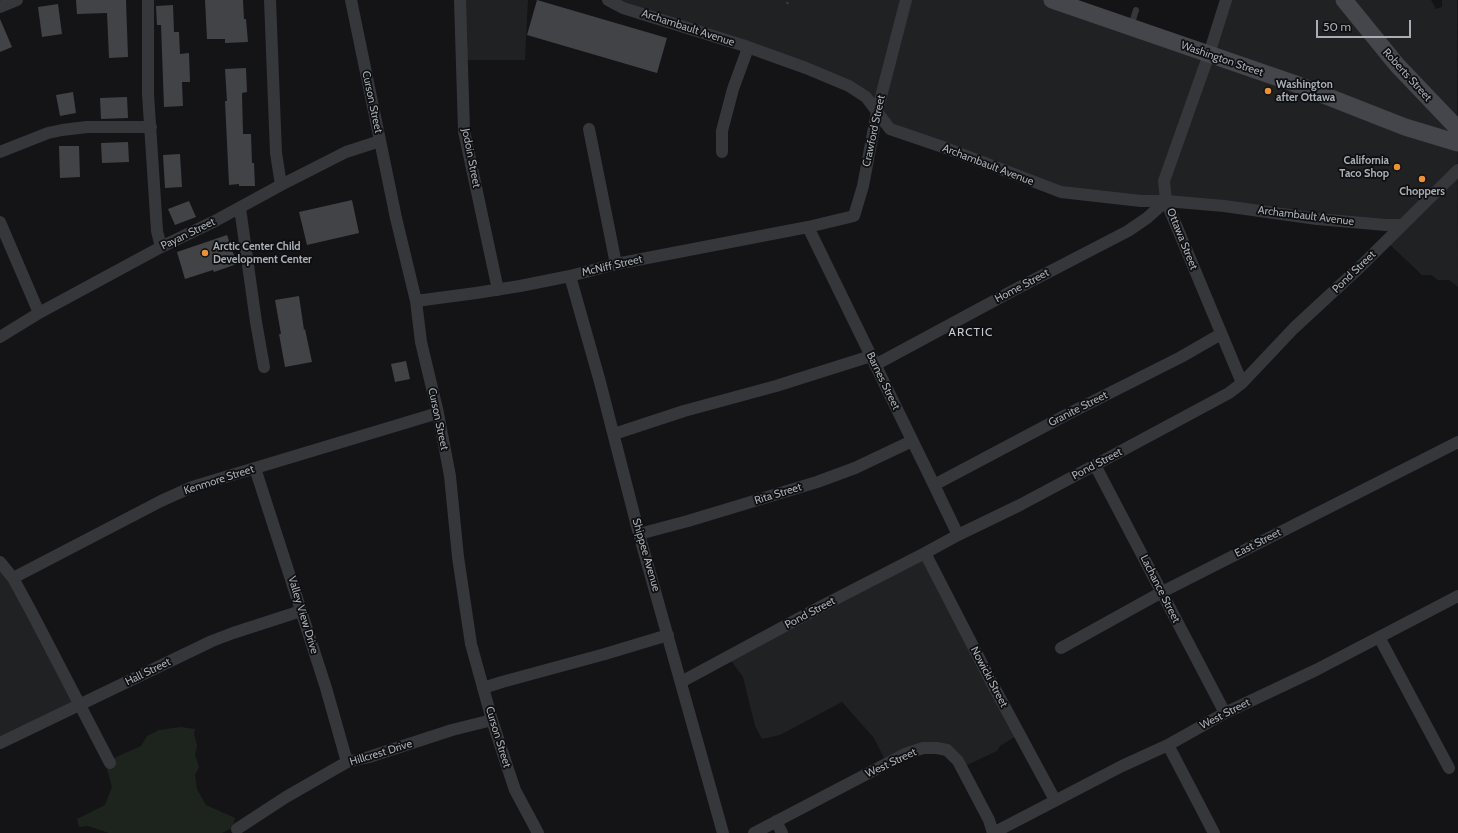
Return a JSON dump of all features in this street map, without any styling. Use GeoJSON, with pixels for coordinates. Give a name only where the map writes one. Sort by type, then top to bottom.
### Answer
{"type":"FeatureCollection","features":[{"type":"Feature","properties":{"kind":"main road","name":"Washington Street"},"geometry":{"type":"LineString","coordinates":[[1052,0],[1293,83],[1405,127],[1458,143]]}},
{"type":"Feature","properties":{"kind":"main road","name":"Roberts Street"},"geometry":{"type":"LineString","coordinates":[[1344,0],[1397,65],[1457,126]]}},
{"type":"Feature","properties":{"kind":"street"},"geometry":{"type":"LineString","coordinates":[[0,7],[17,0]]}},
{"type":"Feature","properties":{"kind":"street"},"geometry":{"type":"LineString","coordinates":[[148,0],[148,94],[156,216],[161,247]]}},
{"type":"Feature","properties":{"kind":"street"},"geometry":{"type":"LineString","coordinates":[[270,0],[276,153],[281,185]]}},
{"type":"Feature","properties":{"kind":"street","name":"Curson Street"},"geometry":{"type":"LineString","coordinates":[[351,0],[396,218],[416,301],[421,342],[438,413],[450,476],[458,557],[471,644],[492,720],[515,790],[538,833]]}},
{"type":"Feature","properties":{"kind":"street","name":"Jodoin Street"},"geometry":{"type":"LineString","coordinates":[[460,0],[464,131],[498,290]]}},
{"type":"Feature","properties":{"kind":"street","name":"Archambault Avenue"},"geometry":{"type":"LineString","coordinates":[[608,0],[623,8],[806,68],[849,86],[866,97],[890,129],[944,147],[1061,192],[1134,200],[1224,206],[1317,219],[1402,225]]}},
{"type":"Feature","properties":{"kind":"street","name":"Crawford Street"},"geometry":{"type":"LineString","coordinates":[[808,227],[854,216],[863,186],[877,112],[906,0]]}},
{"type":"Feature","properties":{"kind":"street","name":"Ottawa Street"},"geometry":{"type":"LineString","coordinates":[[1226,0],[1209,54],[1164,181],[1166,201],[1242,382]]}},
{"type":"Feature","properties":{"kind":"street"},"geometry":{"type":"LineString","coordinates":[[722,152],[722,130],[733,89],[748,48]]}},
{"type":"Feature","properties":{"kind":"street"},"geometry":{"type":"LineString","coordinates":[[0,152],[48,133],[62,130],[86,127],[151,127]]}},
{"type":"Feature","properties":{"kind":"street"},"geometry":{"type":"LineString","coordinates":[[589,128],[616,264]]}},
{"type":"Feature","properties":{"kind":"street","name":"Payan Street"},"geometry":{"type":"LineString","coordinates":[[0,336],[39,313],[161,247],[215,221],[281,185],[346,152],[380,141]]}},
{"type":"Feature","properties":{"kind":"street","name":"Pond Street"},"geometry":{"type":"LineString","coordinates":[[681,682],[1217,400],[1242,382],[1294,328],[1361,266],[1458,170]]}},
{"type":"Feature","properties":{"kind":"street","name":"Home Street"},"geometry":{"type":"LineString","coordinates":[[614,434],[684,412],[776,386],[873,361],[1128,231],[1147,218],[1166,201]]}},
{"type":"Feature","properties":{"kind":"street"},"geometry":{"type":"LineString","coordinates":[[240,208],[264,367]]}},
{"type":"Feature","properties":{"kind":"street"},"geometry":{"type":"LineString","coordinates":[[0,222],[39,313]]}},
{"type":"Feature","properties":{"kind":"street","name":"McNiff Street"},"geometry":{"type":"LineString","coordinates":[[416,301],[498,290],[570,276],[616,264],[808,227]]}},
{"type":"Feature","properties":{"kind":"street","name":"Barnes Street"},"geometry":{"type":"LineString","coordinates":[[808,227],[958,535]]}},
{"type":"Feature","properties":{"kind":"street","name":"Shippee Avenue"},"geometry":{"type":"LineString","coordinates":[[570,276],[723,833]]}},
{"type":"Feature","properties":{"kind":"street","name":"Granite Street"},"geometry":{"type":"LineString","coordinates":[[934,485],[1066,415],[1181,357],[1221,334]]}},
{"type":"Feature","properties":{"kind":"street","name":"Kenmore Street"},"geometry":{"type":"LineString","coordinates":[[12,578],[162,500],[192,487],[438,413]]}},
{"type":"Feature","properties":{"kind":"street","name":"Rita Street"},"geometry":{"type":"LineString","coordinates":[[640,534],[817,482],[855,468],[912,441]]}},
{"type":"Feature","properties":{"kind":"street","name":"East Street"},"geometry":{"type":"LineString","coordinates":[[1061,648],[1162,592],[1458,442]]}},
{"type":"Feature","properties":{"kind":"street","name":"Lachance Street"},"geometry":{"type":"LineString","coordinates":[[1095,465],[1225,713]]}},
{"type":"Feature","properties":{"kind":"street","name":"Valley View Drive"},"geometry":{"type":"LineString","coordinates":[[256,468],[326,688],[347,762]]}},
{"type":"Feature","properties":{"kind":"street","name":"Nowicki Street"},"geometry":{"type":"LineString","coordinates":[[926,553],[998,694],[1055,800]]}},
{"type":"Feature","properties":{"kind":"street"},"geometry":{"type":"LineString","coordinates":[[0,562],[12,578],[32,613],[110,764]]}},
{"type":"Feature","properties":{"kind":"street","name":"West Street"},"geometry":{"type":"LineString","coordinates":[[754,833],[905,754],[923,748],[937,748],[947,750],[958,762],[989,820],[993,833],[1122,766],[1168,745],[1225,713],[1316,670],[1458,596]]}},
{"type":"Feature","properties":{"kind":"street","name":"Hall Street"},"geometry":{"type":"LineString","coordinates":[[0,743],[212,641],[233,632],[301,611]]}},
{"type":"Feature","properties":{"kind":"street"},"geometry":{"type":"LineString","coordinates":[[483,688],[668,635]]}},
{"type":"Feature","properties":{"kind":"street"},"geometry":{"type":"LineString","coordinates":[[1379,637],[1449,768]]}},
{"type":"Feature","properties":{"kind":"street","name":"Hillcrest Drive"},"geometry":{"type":"LineString","coordinates":[[237,829],[286,797],[347,762],[369,758],[452,730],[492,720]]}},
{"type":"Feature","properties":{"kind":"street"},"geometry":{"type":"LineString","coordinates":[[1168,745],[1214,833]]}},
{"type":"Feature","properties":{"kind":"street"},"geometry":{"type":"LineString","coordinates":[[776,821],[782,833]]}},
{"type":"Feature","properties":{"kind":"lane"},"geometry":{"type":"LineString","coordinates":[[1130,28],[1136,10]]}},
{"type":"Feature","properties":{"kind":"path"},"geometry":{"type":"LineString","coordinates":[[787,4],[789,0]]}},
{"type":"Feature","properties":{"kind":"shaded area"},"geometry":{"type":"Polygon","coordinates":[[[459,0],[528,0],[525,60],[460,60],[459,0]]]}},
{"type":"Feature","properties":{"kind":"shaded area"},"geometry":{"type":"Polygon","coordinates":[[[608,0],[1045,0],[1203,57],[1225,0],[1431,0],[1436,9],[1442,7],[1442,0],[1457,0],[1458,287],[1449,280],[1438,280],[1431,275],[1422,275],[1387,242],[1396,228],[1055,190],[895,132],[862,94],[608,0]]]}},
{"type":"Feature","properties":{"kind":"shaded area"},"geometry":{"type":"Polygon","coordinates":[[[922,553],[1018,735],[1000,746],[997,751],[961,768],[941,749],[886,762],[874,738],[842,702],[780,735],[762,739],[755,726],[743,677],[728,657],[922,553]]]}},
{"type":"Feature","properties":{"kind":"shaded area"},"geometry":{"type":"Polygon","coordinates":[[[0,570],[17,577],[80,698],[0,743],[0,570]]]}},
{"type":"Feature","properties":{"kind":"shaded area"},"geometry":{"type":"Polygon","coordinates":[[[181,727],[195,729],[194,734],[197,745],[195,755],[199,767],[195,775],[197,789],[206,805],[235,818],[232,828],[222,833],[109,833],[88,826],[79,827],[77,819],[105,805],[112,787],[105,762],[141,746],[147,736],[159,730],[181,727]]]}},
{"type":"Feature","properties":{"kind":"building"},"geometry":{"type":"Polygon","coordinates":[[[76,0],[126,0],[128,57],[109,58],[107,13],[77,14],[76,0]]]}},
{"type":"Feature","properties":{"kind":"building"},"geometry":{"type":"Polygon","coordinates":[[[205,0],[243,0],[244,19],[246,19],[248,42],[225,43],[225,39],[207,39],[205,0]]]}},
{"type":"Feature","properties":{"kind":"building"},"geometry":{"type":"Polygon","coordinates":[[[537,0],[667,38],[657,73],[527,35],[537,0]]]}},
{"type":"Feature","properties":{"kind":"building"},"geometry":{"type":"Polygon","coordinates":[[[58,4],[62,34],[42,37],[38,7],[58,4]]]}},
{"type":"Feature","properties":{"kind":"building"},"geometry":{"type":"Polygon","coordinates":[[[173,5],[174,32],[179,32],[180,54],[189,53],[190,82],[182,82],[183,106],[164,107],[161,25],[157,25],[156,6],[173,5]]]}},
{"type":"Feature","properties":{"kind":"building"},"geometry":{"type":"Polygon","coordinates":[[[0,19],[12,47],[0,52],[0,19]]]}},
{"type":"Feature","properties":{"kind":"building"},"geometry":{"type":"Polygon","coordinates":[[[246,68],[247,92],[242,93],[243,134],[251,134],[252,163],[254,163],[255,186],[239,186],[239,184],[229,185],[225,69],[246,68]]]}},
{"type":"Feature","properties":{"kind":"building"},"geometry":{"type":"Polygon","coordinates":[[[73,92],[76,113],[60,116],[56,95],[73,92]]]}},
{"type":"Feature","properties":{"kind":"building"},"geometry":{"type":"Polygon","coordinates":[[[127,97],[128,118],[101,119],[100,98],[127,97]]]}},
{"type":"Feature","properties":{"kind":"building"},"geometry":{"type":"Polygon","coordinates":[[[128,142],[129,162],[102,163],[101,143],[128,142]]]}},
{"type":"Feature","properties":{"kind":"building"},"geometry":{"type":"Polygon","coordinates":[[[59,146],[79,146],[80,177],[60,178],[59,146]]]}},
{"type":"Feature","properties":{"kind":"building"},"geometry":{"type":"Polygon","coordinates":[[[180,154],[182,187],[165,188],[163,155],[180,154]]]}},
{"type":"Feature","properties":{"kind":"building"},"geometry":{"type":"Polygon","coordinates":[[[352,200],[359,233],[307,245],[299,212],[352,200]]]}},
{"type":"Feature","properties":{"kind":"building"},"geometry":{"type":"Polygon","coordinates":[[[189,201],[196,217],[175,225],[168,209],[189,201]]]}},
{"type":"Feature","properties":{"kind":"building"},"geometry":{"type":"Polygon","coordinates":[[[227,235],[237,264],[214,272],[213,270],[185,279],[177,252],[227,235]]]}},
{"type":"Feature","properties":{"kind":"building"},"geometry":{"type":"Polygon","coordinates":[[[299,296],[304,330],[305,329],[312,362],[285,367],[275,300],[299,296]]]}},
{"type":"Feature","properties":{"kind":"building"},"geometry":{"type":"Polygon","coordinates":[[[406,361],[410,379],[395,382],[391,364],[406,361]]]}},
{"type":"Feature","properties":{"kind":"place","name":"Washington after Ottawa"},"geometry":{"type":"Point","coordinates":[1268,91]}},
{"type":"Feature","properties":{"kind":"place","name":"California Taco Shop"},"geometry":{"type":"Point","coordinates":[1397,167]}},
{"type":"Feature","properties":{"kind":"place","name":"Choppers"},"geometry":{"type":"Point","coordinates":[1422,179]}},
{"type":"Feature","properties":{"kind":"place","name":"Arctic Center Child Development Center"},"geometry":{"type":"Point","coordinates":[205,253]}},
{"type":"Feature","properties":{"kind":"district","name":"ARCTIC"},"geometry":{"type":"Point","coordinates":[971,332]}}]}
